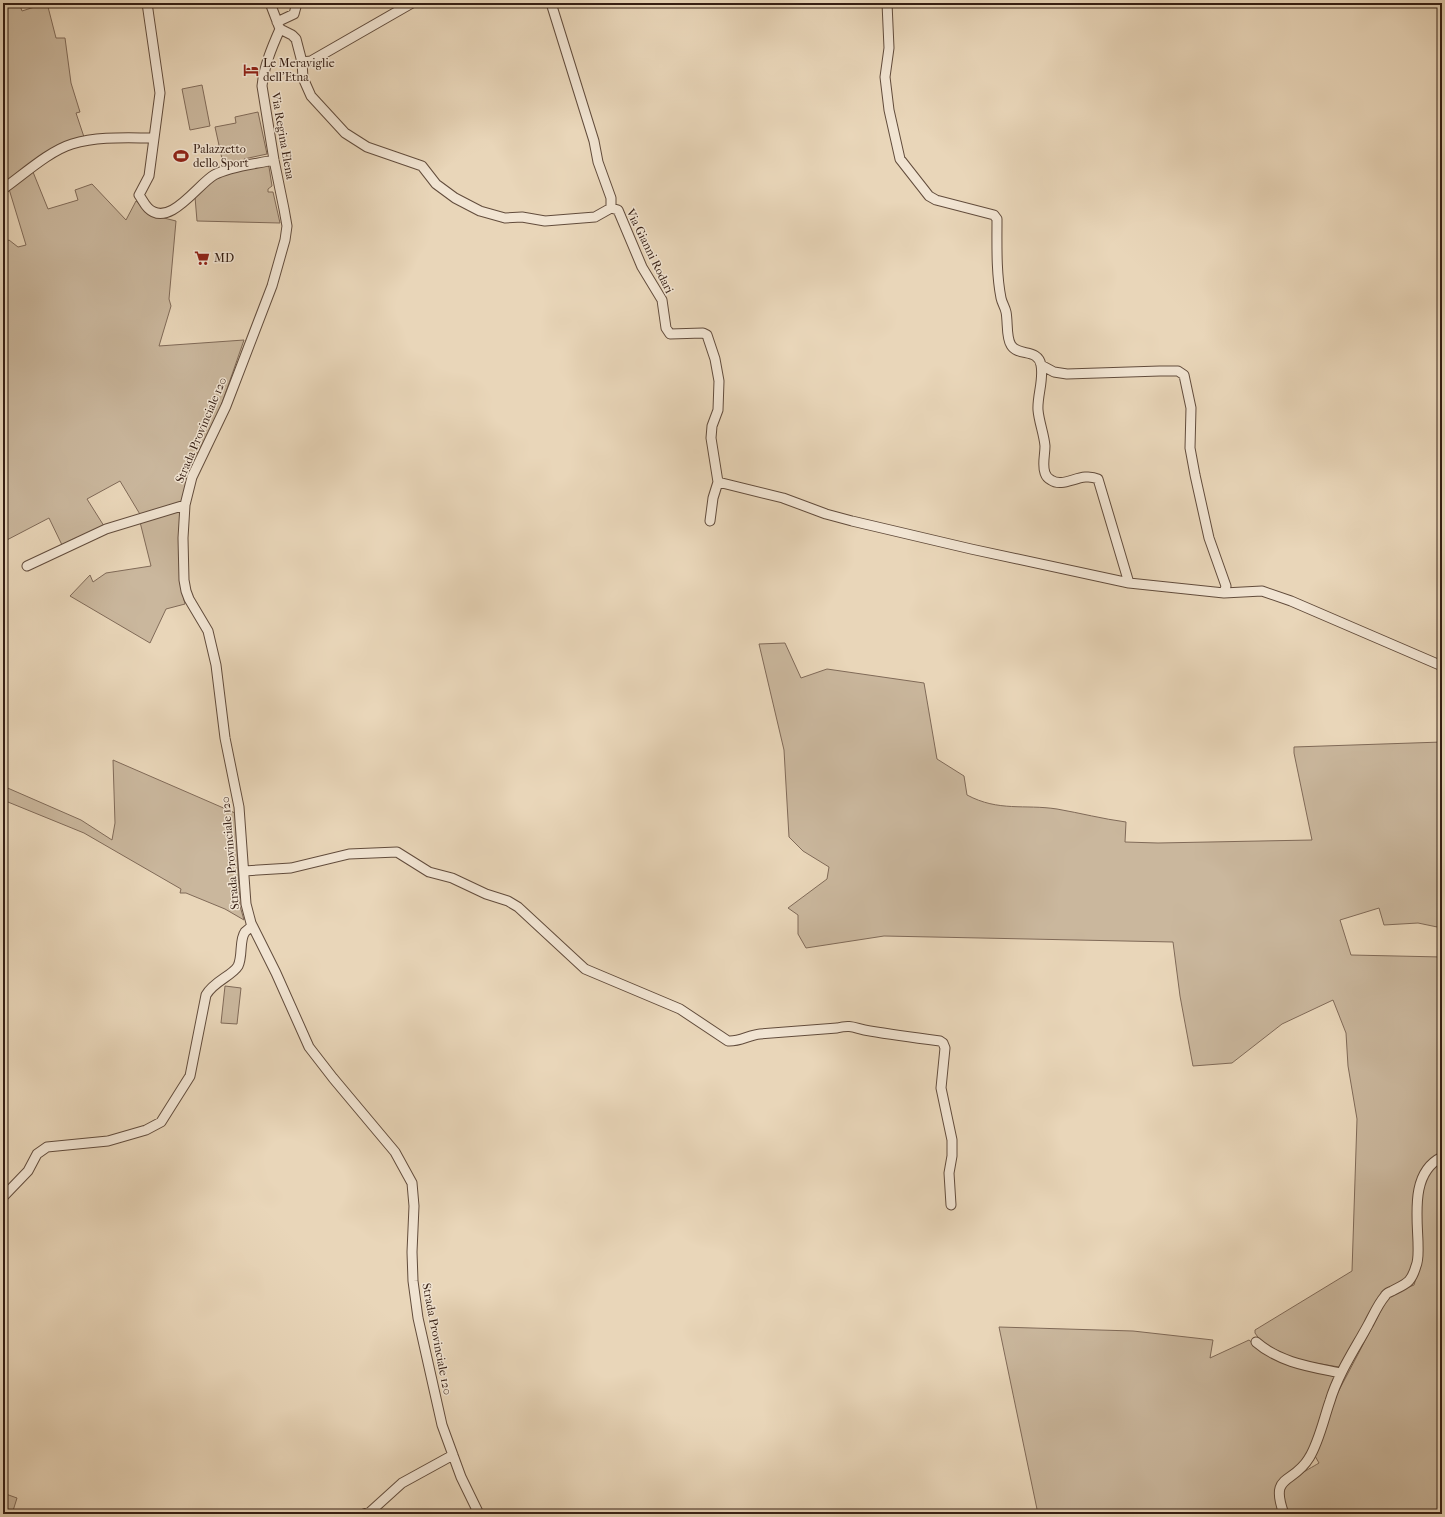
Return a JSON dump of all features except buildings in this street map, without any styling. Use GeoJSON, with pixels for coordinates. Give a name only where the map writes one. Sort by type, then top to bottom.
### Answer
{"type":"FeatureCollection","features":[{"type":"Feature","properties":{"kind":"street"},"geometry":{"type":"LineString","coordinates":[[147,3],[160,93],[149,176],[139,195],[149,208],[161,213],[169,211],[176,208],[206,181],[222,172],[274,160]]}},
{"type":"Feature","properties":{"kind":"street"},"geometry":{"type":"LineString","coordinates":[[270,3],[279,26],[294,14],[298,3]]}},
{"type":"Feature","properties":{"kind":"street"},"geometry":{"type":"LineString","coordinates":[[302,62],[311,61],[412,3]]}},
{"type":"Feature","properties":{"kind":"street"},"geometry":{"type":"LineString","coordinates":[[551,3],[594,141],[598,162],[611,198],[611,208]]}},
{"type":"Feature","properties":{"kind":"street"},"geometry":{"type":"LineString","coordinates":[[887,3],[889,48],[885,77],[889,110],[900,159],[929,196],[936,200],[994,215],[997,219],[997,256],[1001,298],[1006,312],[1010,344],[1015,350],[1031,353],[1038,358],[1041,365],[1038,411],[1045,447],[1044,466],[1046,475],[1051,481],[1059,482],[1065,482],[1086,476],[1098,479],[1130,583]]}},
{"type":"Feature","properties":{"kind":"street","name":"Via Gianni Rodari"},"geometry":{"type":"LineString","coordinates":[[279,26],[296,39],[302,62],[303,78],[311,96],[345,133],[367,147],[422,166],[436,184],[455,198],[480,211],[505,218],[522,217],[545,222],[595,217],[611,208],[618,210],[642,267],[662,300],[666,328],[670,334],[703,332],[707,335],[715,359],[719,382],[718,410],[712,426],[711,438],[718,482],[713,498],[710,521]]}},
{"type":"Feature","properties":{"kind":"street","name":"Via Regina Elena"},"geometry":{"type":"LineString","coordinates":[[279,26],[271,49],[262,86],[286,226],[282,254]]}},
{"type":"Feature","properties":{"kind":"street"},"geometry":{"type":"LineString","coordinates":[[3,189],[52,154],[72,144],[100,138],[154,138]]}},
{"type":"Feature","properties":{"kind":"street","name":"Strada Provinciale 120"},"geometry":{"type":"LineString","coordinates":[[282,254],[272,286],[226,406],[192,477],[185,505],[184,580],[189,599],[208,631],[214,653],[225,738],[239,807],[246,904],[252,926],[276,973],[309,1047],[395,1152],[412,1183],[414,1206],[412,1252],[417,1312],[438,1410],[453,1455],[468,1494],[478,1514]]}},
{"type":"Feature","properties":{"kind":"street"},"geometry":{"type":"LineString","coordinates":[[1041,365],[1054,372],[1067,374],[1178,371],[1184,375],[1191,408],[1190,448],[1208,538],[1226,586],[1224,594]]}},
{"type":"Feature","properties":{"kind":"street"},"geometry":{"type":"LineString","coordinates":[[718,482],[783,498],[826,514],[852,521],[971,549],[1130,583],[1224,594],[1262,591],[1291,601],[1442,666]]}},
{"type":"Feature","properties":{"kind":"street"},"geometry":{"type":"LineString","coordinates":[[27,566],[106,529],[185,505]]}},
{"type":"Feature","properties":{"kind":"street"},"geometry":{"type":"LineString","coordinates":[[244,871],[291,868],[349,854],[397,852],[428,872],[452,878],[486,894],[508,901],[518,907],[585,969],[680,1008],[728,1041],[733,1042],[752,1035],[837,1028],[846,1025],[866,1031],[940,1041],[943,1043],[945,1048],[941,1088],[952,1140],[952,1156],[949,1174],[951,1205]]}},
{"type":"Feature","properties":{"kind":"street"},"geometry":{"type":"LineString","coordinates":[[3,1197],[28,1171],[37,1154],[47,1147],[108,1141],[146,1130],[161,1122],[190,1076],[206,996],[214,985],[237,968],[240,959],[243,937],[252,926]]}},
{"type":"Feature","properties":{"kind":"street"},"geometry":{"type":"LineString","coordinates":[[1284,1514],[1278,1496],[1279,1488],[1310,1458],[1323,1424],[1330,1399],[1341,1373],[1385,1295],[1407,1284],[1417,1265],[1417,1200],[1420,1186],[1427,1170],[1433,1162],[1442,1157]]}},
{"type":"Feature","properties":{"kind":"street"},"geometry":{"type":"LineString","coordinates":[[1256,1342],[1278,1356],[1295,1363],[1341,1373]]}},
{"type":"Feature","properties":{"kind":"street"},"geometry":{"type":"LineString","coordinates":[[364,1514],[374,1508],[402,1483],[453,1455]]}},
{"type":"Feature","properties":{"kind":"shaded area"},"geometry":{"type":"Polygon","coordinates":[[[3,3],[19,3],[22,11],[47,3],[56,38],[65,38],[71,83],[80,112],[76,113],[84,137],[3,184],[3,3]]]}},
{"type":"Feature","properties":{"kind":"shaded area"},"geometry":{"type":"Polygon","coordinates":[[[202,85],[210,126],[190,130],[182,89],[202,85]]]}},
{"type":"Feature","properties":{"kind":"shaded area"},"geometry":{"type":"Polygon","coordinates":[[[258,112],[267,154],[244,159],[245,164],[224,168],[215,127],[236,123],[235,117],[258,112]]]}},
{"type":"Feature","properties":{"kind":"shaded area"},"geometry":{"type":"Polygon","coordinates":[[[267,165],[269,167],[272,186],[268,189],[268,192],[273,192],[280,223],[197,221],[195,197],[211,181],[224,173],[267,165]]]}},
{"type":"Feature","properties":{"kind":"shaded area"},"geometry":{"type":"Polygon","coordinates":[[[33,172],[48,209],[78,200],[75,190],[92,184],[126,220],[136,201],[156,216],[176,221],[169,299],[171,306],[159,346],[244,340],[220,409],[194,461],[186,482],[182,503],[141,516],[120,481],[87,499],[104,526],[62,545],[49,518],[3,542],[3,243],[9,240],[18,247],[26,245],[9,189],[33,172]]]}},
{"type":"Feature","properties":{"kind":"shaded area"},"geometry":{"type":"Polygon","coordinates":[[[181,509],[182,591],[185,604],[166,609],[150,643],[70,596],[90,575],[93,582],[106,573],[151,566],[140,522],[181,509]]]}},
{"type":"Feature","properties":{"kind":"shaded area"},"geometry":{"type":"Polygon","coordinates":[[[785,643],[801,678],[827,669],[924,683],[937,759],[964,776],[967,795],[990,804],[1001,806],[1057,809],[1126,822],[1125,842],[1158,843],[1312,840],[1294,747],[1442,742],[1442,928],[1418,923],[1384,925],[1379,908],[1340,920],[1351,955],[1442,957],[1442,1155],[1427,1162],[1415,1192],[1414,1265],[1406,1280],[1384,1290],[1343,1364],[1339,1367],[1297,1360],[1262,1343],[1255,1333],[1255,1330],[1352,1271],[1357,1119],[1348,1066],[1346,1033],[1333,1000],[1282,1024],[1232,1063],[1193,1066],[1180,996],[1173,942],[884,936],[806,948],[798,934],[798,915],[788,908],[827,879],[829,867],[803,851],[789,837],[784,750],[759,644],[785,643]]]}},
{"type":"Feature","properties":{"kind":"shaded area"},"geometry":{"type":"Polygon","coordinates":[[[113,760],[235,813],[240,906],[244,920],[225,909],[186,893],[180,893],[181,889],[84,833],[3,800],[3,786],[81,820],[112,840],[115,823],[113,760]]]}},
{"type":"Feature","properties":{"kind":"shaded area"},"geometry":{"type":"Polygon","coordinates":[[[225,986],[241,988],[237,1024],[221,1023],[225,986]]]}},
{"type":"Feature","properties":{"kind":"shaded area"},"geometry":{"type":"Polygon","coordinates":[[[1442,1160],[1442,1514],[1288,1514],[1283,1498],[1284,1491],[1291,1481],[1297,1476],[1319,1463],[1315,1456],[1337,1394],[1387,1299],[1391,1294],[1414,1285],[1421,1261],[1419,1200],[1422,1186],[1430,1169],[1442,1160]]]}},
{"type":"Feature","properties":{"kind":"shaded area"},"geometry":{"type":"Polygon","coordinates":[[[999,1327],[1133,1331],[1213,1340],[1210,1358],[1249,1340],[1260,1349],[1279,1360],[1298,1367],[1333,1374],[1335,1379],[1319,1427],[1308,1452],[1296,1469],[1283,1477],[1281,1514],[1038,1514],[999,1327]]]}},
{"type":"Feature","properties":{"kind":"shaded area"},"geometry":{"type":"Polygon","coordinates":[[[3,1493],[17,1498],[12,1514],[3,1514],[3,1493]]]}},
{"type":"Feature","properties":{"kind":"place","name":"Le Meraviglie dell'Etna"},"geometry":{"type":"Point","coordinates":[251,70]}},
{"type":"Feature","properties":{"kind":"place","name":"Palazzetto dello Sport"},"geometry":{"type":"Point","coordinates":[181,156]}},
{"type":"Feature","properties":{"kind":"place","name":"MD"},"geometry":{"type":"Point","coordinates":[202,258]}}]}
